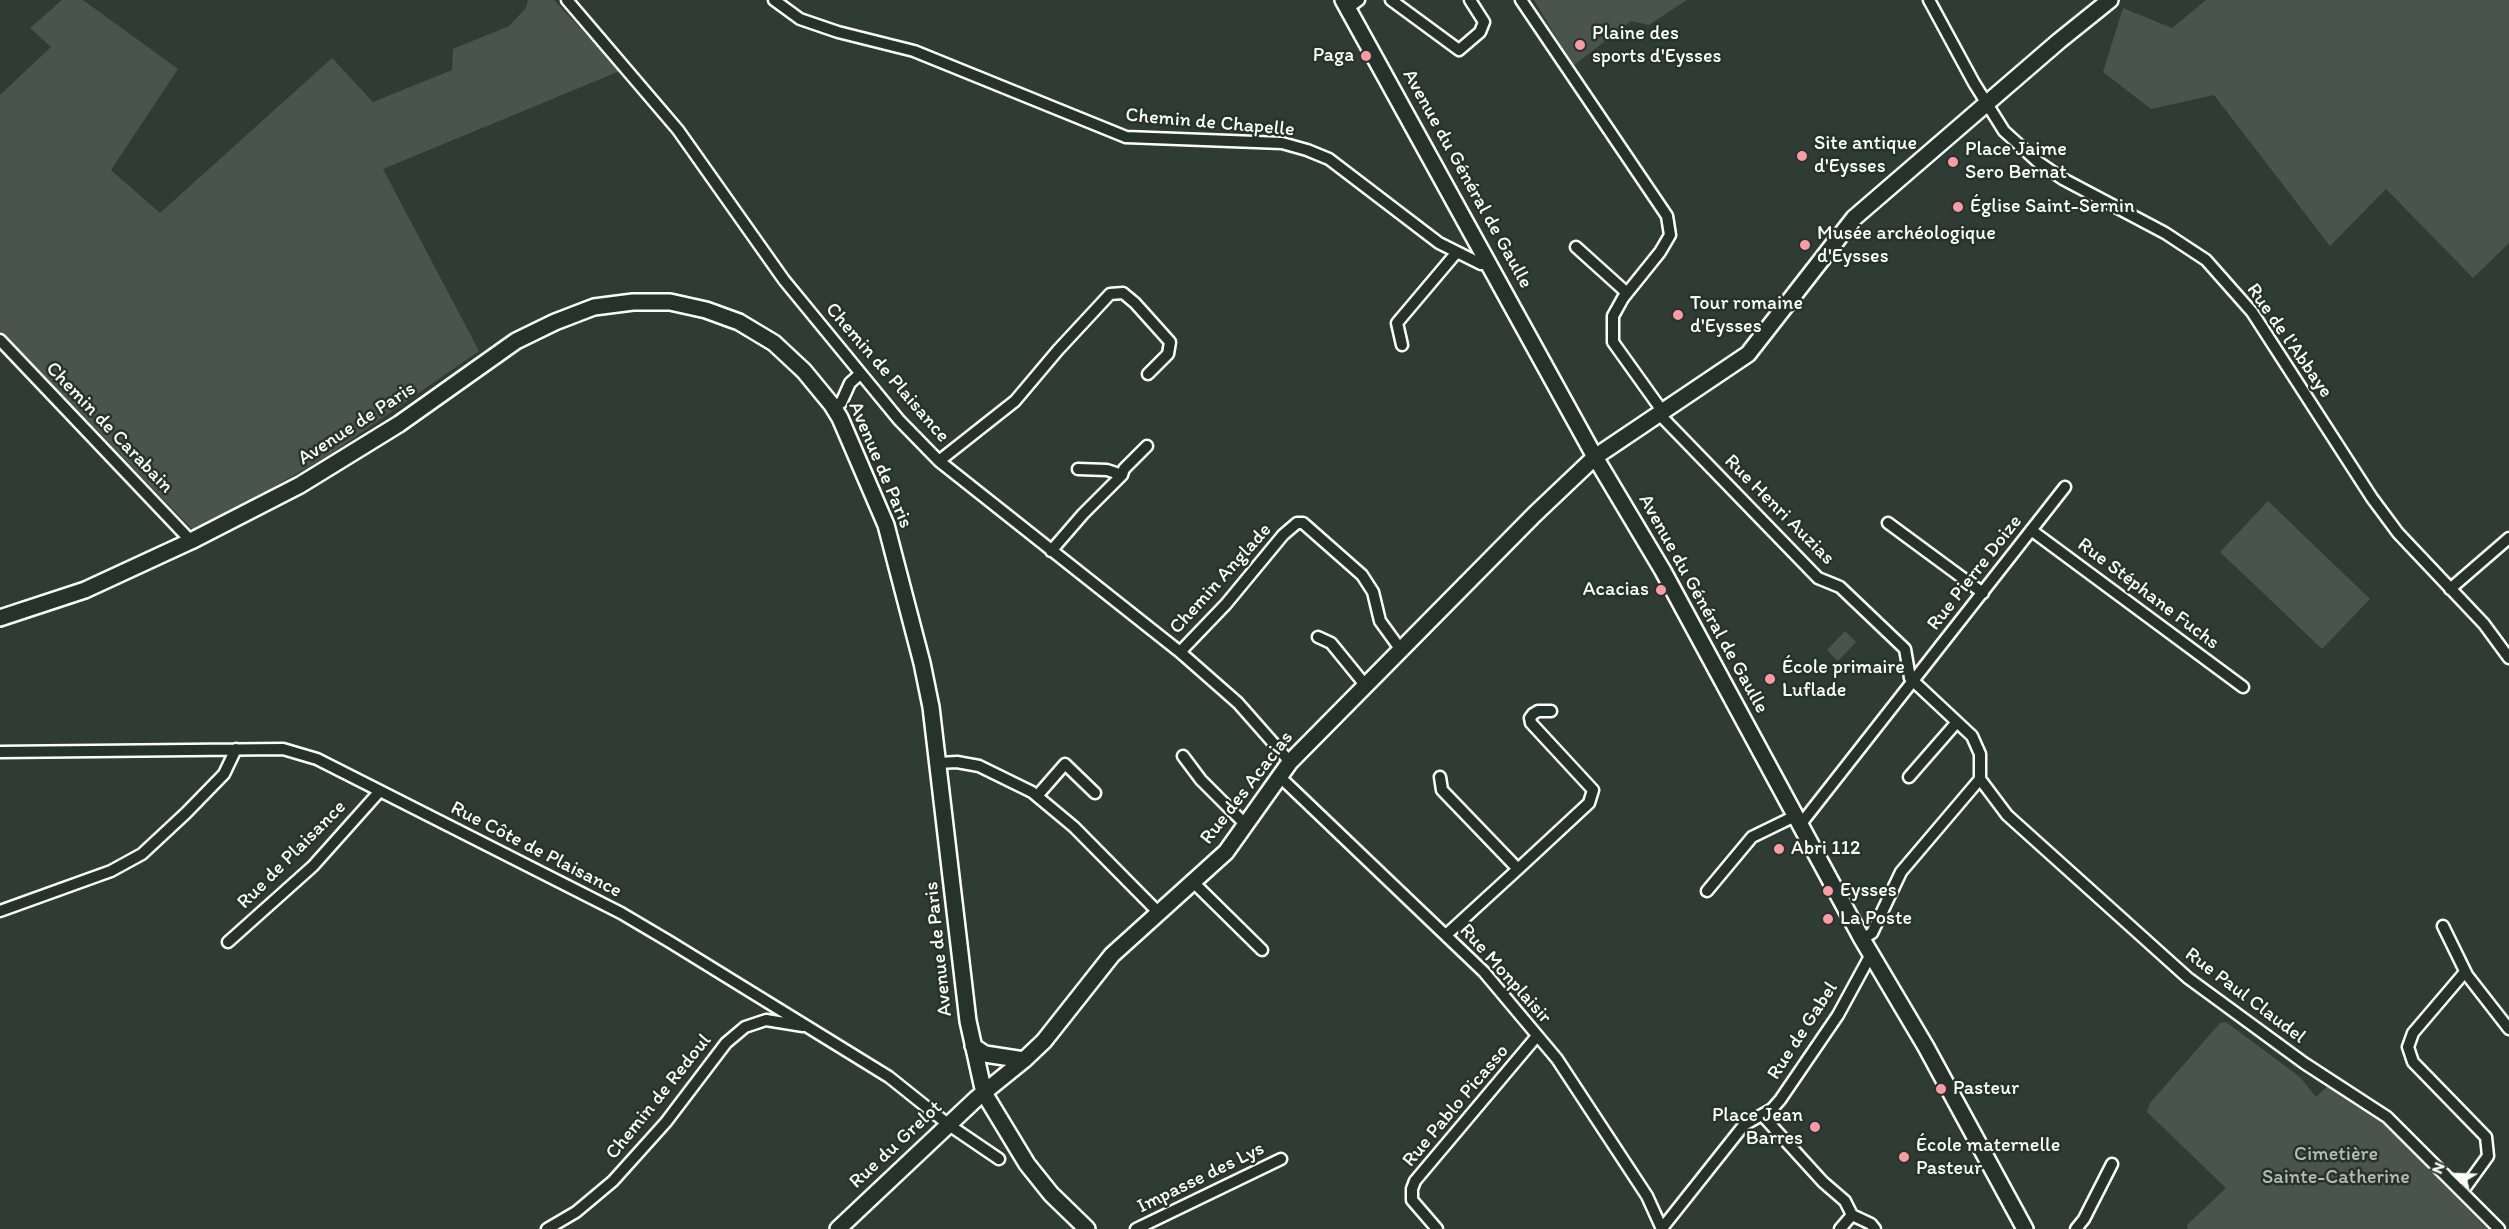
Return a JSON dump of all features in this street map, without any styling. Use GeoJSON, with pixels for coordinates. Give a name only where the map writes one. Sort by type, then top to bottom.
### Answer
{"type":"FeatureCollection","features":[{"type":"Feature","properties":{"kind":"main road","name":"Rue des Acacias"},"geometry":{"type":"LineString","coordinates":[[984,1093],[1044,1041],[1112,955],[1226,852],[1290,762],[1535,514],[1595,457],[1748,354],[1854,218],[2059,41],[2110,0]]}},
{"type":"Feature","properties":{"kind":"main road","name":"Avenue du Général de Gaulle"},"geometry":{"type":"LineString","coordinates":[[1350,3],[1595,457],[1663,571],[1862,939],[1926,1047],[2025,1229]]}},
{"type":"Feature","properties":{"kind":"main road","name":"Avenue de Paris"},"geometry":{"type":"LineString","coordinates":[[0,618],[85,590],[191,541],[320,473],[399,424],[516,341],[555,322],[594,307],[633,302],[670,302],[706,310],[739,322],[782,350],[804,370],[832,405],[840,418],[886,525],[922,663],[931,707],[968,1021],[984,1093],[1027,1164],[1051,1194],[1087,1229]]}},
{"type":"Feature","properties":{"kind":"main road"},"geometry":{"type":"LineString","coordinates":[[973,1046],[985,1054],[1024,1060]]}},
{"type":"Feature","properties":{"kind":"main road","name":"Rue du Grelot"},"geometry":{"type":"LineString","coordinates":[[838,1229],[984,1093]]}},
{"type":"Feature","properties":{"kind":"main road"},"geometry":{"type":"LineString","coordinates":[[953,1120],[975,1111],[987,1112],[998,1117]]}},
{"type":"Feature","properties":{"kind":"street","name":"Chemin de Plaisance"},"geometry":{"type":"LineString","coordinates":[[567,0],[678,130],[784,280],[899,420],[939,461],[1180,652],[1238,703],[1290,762]]}},
{"type":"Feature","properties":{"kind":"street","name":"Chemin de Chapelle"},"geometry":{"type":"LineString","coordinates":[[774,0],[800,19],[838,32],[914,51],[1100,129],[1125,137],[1282,143],[1307,150],[1329,159],[1439,243],[1481,264],[1491,264]]}},
{"type":"Feature","properties":{"kind":"street"},"geometry":{"type":"LineString","coordinates":[[1391,0],[1459,50],[1480,32],[1484,22],[1470,0]]}},
{"type":"Feature","properties":{"kind":"street","name":"Rue Henri Auzias"},"geometry":{"type":"LineString","coordinates":[[1521,0],[1667,216],[1670,235],[1613,316],[1613,342],[1661,413],[1818,578],[1840,587],[1905,649],[1910,678],[1914,682]]}},
{"type":"Feature","properties":{"kind":"street","name":"Rue de l'Abbaye"},"geometry":{"type":"LineString","coordinates":[[1929,0],[2004,131],[2038,162],[2063,179],[2166,232],[2206,260],[2252,312],[2382,513],[2484,624],[2509,658]]}},
{"type":"Feature","properties":{"kind":"street"},"geometry":{"type":"LineString","coordinates":[[1576,247],[1627,293]]}},
{"type":"Feature","properties":{"kind":"street"},"geometry":{"type":"LineString","coordinates":[[1402,345],[1397,323],[1457,252]]}},
{"type":"Feature","properties":{"kind":"street"},"geometry":{"type":"LineString","coordinates":[[939,461],[1015,401],[1110,294],[1123,293],[1170,342],[1168,354],[1148,374]]}},
{"type":"Feature","properties":{"kind":"street","name":"Chemin de Carabain"},"geometry":{"type":"LineString","coordinates":[[0,340],[191,541]]}},
{"type":"Feature","properties":{"kind":"street"},"geometry":{"type":"LineString","coordinates":[[832,405],[841,403],[850,383],[860,375]]}},
{"type":"Feature","properties":{"kind":"street"},"geometry":{"type":"LineString","coordinates":[[1051,551],[1147,446]]}},
{"type":"Feature","properties":{"kind":"street"},"geometry":{"type":"LineString","coordinates":[[1078,469],[1107,470],[1122,475]]}},
{"type":"Feature","properties":{"kind":"street","name":"Rue Pierre Doize"},"geometry":{"type":"LineString","coordinates":[[1798,821],[1914,682],[2065,487]]}},
{"type":"Feature","properties":{"kind":"street","name":"Chemin Anglade"},"geometry":{"type":"LineString","coordinates":[[1180,652],[1226,604],[1283,535],[1297,523],[1310,527],[1362,575],[1373,592],[1380,621],[1401,650]]}},
{"type":"Feature","properties":{"kind":"street"},"geometry":{"type":"LineString","coordinates":[[1888,523],[1983,593]]}},
{"type":"Feature","properties":{"kind":"street","name":"Rue Stéphane Fuchs"},"geometry":{"type":"LineString","coordinates":[[2031,530],[2243,687]]}},
{"type":"Feature","properties":{"kind":"street"},"geometry":{"type":"LineString","coordinates":[[2450,589],[2509,538]]}},
{"type":"Feature","properties":{"kind":"street"},"geometry":{"type":"LineString","coordinates":[[1318,637],[1331,643],[1366,686]]}},
{"type":"Feature","properties":{"kind":"street"},"geometry":{"type":"LineString","coordinates":[[1862,939],[1872,933],[1901,872],[1980,779],[1980,754],[1972,736],[1914,682]]}},
{"type":"Feature","properties":{"kind":"street"},"geometry":{"type":"LineString","coordinates":[[1446,935],[1589,803],[1593,790],[1531,723],[1530,718],[1538,711],[1551,711]]}},
{"type":"Feature","properties":{"kind":"street"},"geometry":{"type":"LineString","coordinates":[[1909,777],[1957,722]]}},
{"type":"Feature","properties":{"kind":"street"},"geometry":{"type":"LineString","coordinates":[[0,911],[111,871],[142,854],[224,774],[236,749]]}},
{"type":"Feature","properties":{"kind":"street","name":"Rue Côte de Plaisance"},"geometry":{"type":"LineString","coordinates":[[0,752],[283,750],[317,759],[621,913],[889,1077],[953,1120],[999,1159]]}},
{"type":"Feature","properties":{"kind":"street"},"geometry":{"type":"LineString","coordinates":[[1183,756],[1201,780],[1245,824]]}},
{"type":"Feature","properties":{"kind":"street"},"geometry":{"type":"LineString","coordinates":[[938,763],[957,762],[979,766],[1037,796],[1074,827],[1158,912]]}},
{"type":"Feature","properties":{"kind":"street"},"geometry":{"type":"LineString","coordinates":[[1037,796],[1065,764],[1095,793]]}},
{"type":"Feature","properties":{"kind":"street","name":"Rue Monplaisir"},"geometry":{"type":"LineString","coordinates":[[1279,776],[1484,972],[1564,1069],[1647,1196],[1662,1228]]}},
{"type":"Feature","properties":{"kind":"street"},"geometry":{"type":"LineString","coordinates":[[1440,777],[1442,790],[1518,869]]}},
{"type":"Feature","properties":{"kind":"street","name":"Rue Paul Claudel"},"geometry":{"type":"LineString","coordinates":[[1980,779],[2007,815],[2188,978],[2304,1063],[2387,1117],[2499,1229]]}},
{"type":"Feature","properties":{"kind":"street","name":"Rue de Plaisance"},"geometry":{"type":"LineString","coordinates":[[228,942],[313,866],[380,791]]}},
{"type":"Feature","properties":{"kind":"street"},"geometry":{"type":"LineString","coordinates":[[1707,891],[1752,837],[1798,821]]}},
{"type":"Feature","properties":{"kind":"street"},"geometry":{"type":"LineString","coordinates":[[1193,882],[1262,951]]}},
{"type":"Feature","properties":{"kind":"street"},"geometry":{"type":"LineString","coordinates":[[2443,926],[2465,972],[2509,1029]]}},
{"type":"Feature","properties":{"kind":"street","name":"Rue de Gabel"},"geometry":{"type":"LineString","coordinates":[[1662,1228],[1744,1125],[1772,1109],[1800,1074],[1872,955]]}},
{"type":"Feature","properties":{"kind":"street"},"geometry":{"type":"LineString","coordinates":[[2462,1192],[2488,1156],[2486,1137],[2413,1062],[2408,1047],[2413,1033],[2465,972]]}},
{"type":"Feature","properties":{"kind":"street","name":"Chemin de Redoul"},"geometry":{"type":"LineString","coordinates":[[547,1229],[576,1212],[613,1181],[666,1122],[726,1043],[745,1027],[766,1020],[810,1027]]}},
{"type":"Feature","properties":{"kind":"street","name":"Rue Pablo Picasso"},"geometry":{"type":"LineString","coordinates":[[1437,1229],[1412,1200],[1415,1181],[1537,1036]]}},
{"type":"Feature","properties":{"kind":"street"},"geometry":{"type":"LineString","coordinates":[[1762,1115],[1823,1182],[1845,1201],[1852,1215],[1871,1224],[1875,1229]]}},
{"type":"Feature","properties":{"kind":"street","name":"Impasse des Lys"},"geometry":{"type":"LineString","coordinates":[[1136,1229],[1281,1159]]}},
{"type":"Feature","properties":{"kind":"street"},"geometry":{"type":"LineString","coordinates":[[2076,1229],[2084,1219],[2112,1164]]}},
{"type":"Feature","properties":{"kind":"street"},"geometry":{"type":"LineString","coordinates":[[1840,1229],[1852,1215]]}},
{"type":"Feature","properties":{"kind":"green space"},"geometry":{"type":"Polygon","coordinates":[[[62,0],[83,0],[178,69],[111,170],[160,213],[332,58],[373,102],[452,70],[453,49],[509,26],[526,8],[528,0],[554,0],[620,71],[383,169],[479,351],[329,455],[195,532],[0,331],[0,95],[51,47],[30,28],[62,0]]]}},
{"type":"Feature","properties":{"kind":"green space","name":"Plaine des sports d'Eysses"},"geometry":{"type":"Polygon","coordinates":[[[1534,0],[1687,0],[1649,25],[1631,21],[1573,66],[1534,0]]]}},
{"type":"Feature","properties":{"kind":"green space"},"geometry":{"type":"Polygon","coordinates":[[[2206,0],[2509,0],[2509,243],[2473,278],[2386,189],[2330,246],[2214,95],[2151,109],[2103,72],[2123,8],[2172,28],[2206,0]]]}},
{"type":"Feature","properties":{"kind":"green space"},"geometry":{"type":"Polygon","coordinates":[[[2268,501],[2370,599],[2322,649],[2220,552],[2268,501]]]}},
{"type":"Feature","properties":{"kind":"green space"},"geometry":{"type":"Polygon","coordinates":[[[1845,631],[1856,642],[1838,661],[1827,650],[1845,631]]]}},
{"type":"Feature","properties":{"kind":"green space","name":"Cimetière Sainte-Catherine"},"geometry":{"type":"Polygon","coordinates":[[[2226,1022],[2300,1077],[2316,1097],[2328,1086],[2383,1123],[2487,1229],[2188,1229],[2187,1225],[2226,1188],[2147,1112],[2150,1103],[2220,1023],[2226,1022]]]}},
{"type":"Feature","properties":{"kind":"place","name":"Plaine des sports d'Eysses"},"geometry":{"type":"Point","coordinates":[1580,45]}},
{"type":"Feature","properties":{"kind":"place","name":"Paga"},"geometry":{"type":"Point","coordinates":[1366,56]}},
{"type":"Feature","properties":{"kind":"place","name":"Site antique d'Eysses"},"geometry":{"type":"Point","coordinates":[1802,156]}},
{"type":"Feature","properties":{"kind":"place","name":"Place Jaime Sero Bernat"},"geometry":{"type":"Point","coordinates":[1953,162]}},
{"type":"Feature","properties":{"kind":"place","name":"Église Saint-Sernin"},"geometry":{"type":"Point","coordinates":[1958,207]}},
{"type":"Feature","properties":{"kind":"place","name":"Musée archéologique d'Eysses"},"geometry":{"type":"Point","coordinates":[1805,245]}},
{"type":"Feature","properties":{"kind":"place","name":"Tour romaine d'Eysses"},"geometry":{"type":"Point","coordinates":[1678,315]}},
{"type":"Feature","properties":{"kind":"place","name":"Acacias"},"geometry":{"type":"Point","coordinates":[1661,590]}},
{"type":"Feature","properties":{"kind":"place","name":"École primaire Luflade"},"geometry":{"type":"Point","coordinates":[1770,679]}},
{"type":"Feature","properties":{"kind":"place","name":"Abri 112"},"geometry":{"type":"Point","coordinates":[1779,849]}},
{"type":"Feature","properties":{"kind":"place","name":"Eysses"},"geometry":{"type":"Point","coordinates":[1828,891]}},
{"type":"Feature","properties":{"kind":"place","name":"La Poste"},"geometry":{"type":"Point","coordinates":[1828,919]}},
{"type":"Feature","properties":{"kind":"place","name":"Pasteur"},"geometry":{"type":"Point","coordinates":[1941,1089]}},
{"type":"Feature","properties":{"kind":"place","name":"Place Jean Barres"},"geometry":{"type":"Point","coordinates":[1815,1127]}},
{"type":"Feature","properties":{"kind":"place","name":"École maternelle Pasteur"},"geometry":{"type":"Point","coordinates":[1904,1157]}}]}
